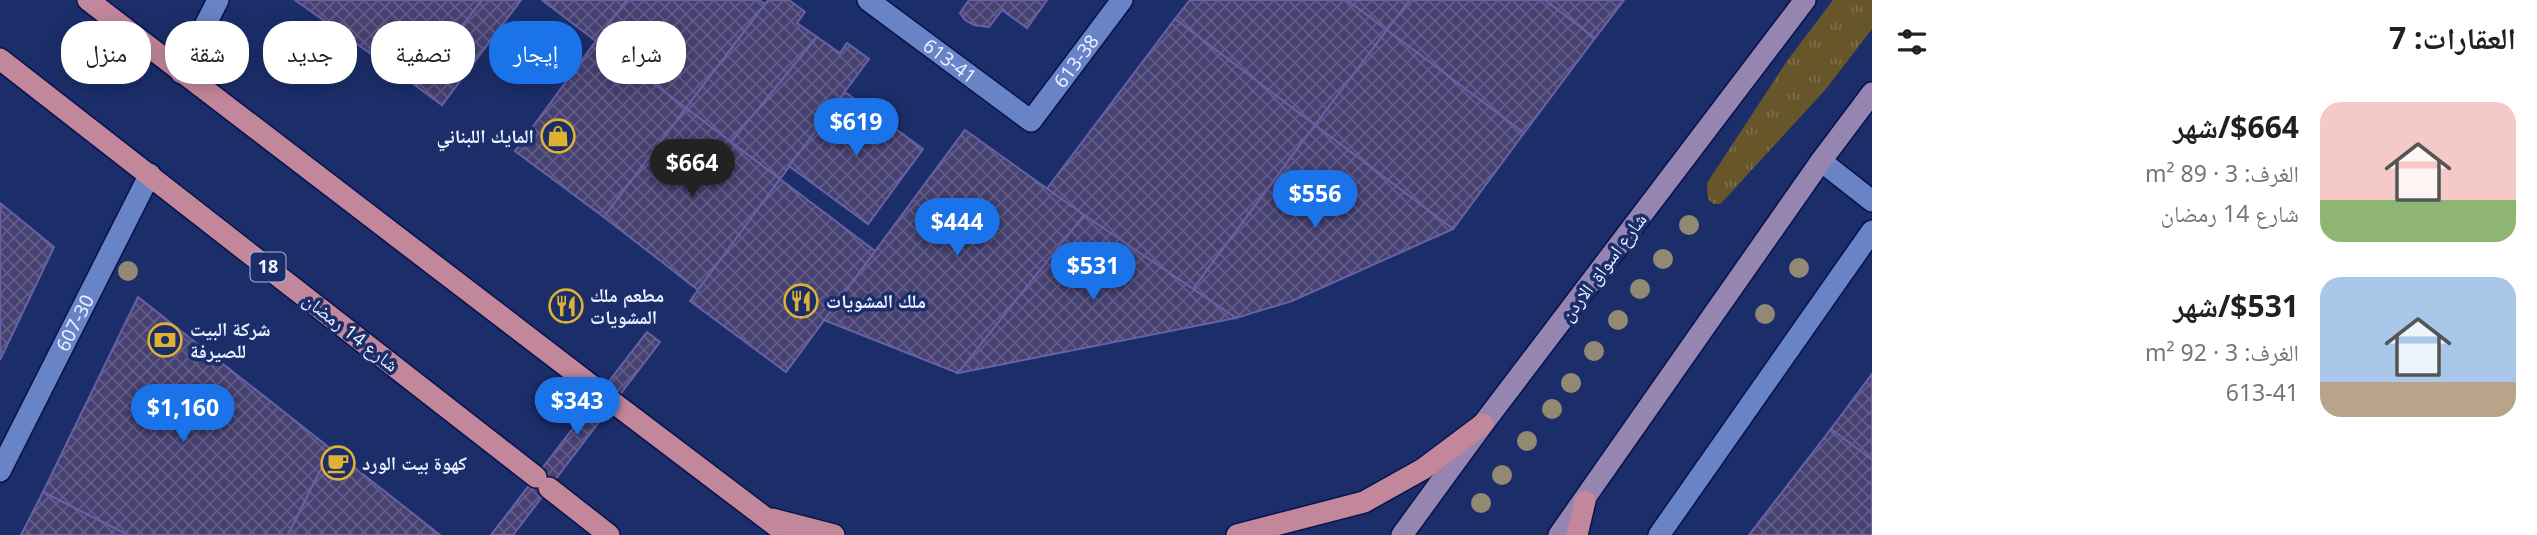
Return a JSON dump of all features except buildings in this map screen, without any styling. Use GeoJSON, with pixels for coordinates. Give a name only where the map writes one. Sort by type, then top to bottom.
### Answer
{"type":"FeatureCollection","features":[{"type":"Feature","properties":{"kind":"main road"},"geometry":{"type":"LineString","coordinates":[[89,0],[165,59]]}},
{"type":"Feature","properties":{"kind":"main road","name":"شارع اسواق الاردن"},"geometry":{"type":"LineString","coordinates":[[1402,535],[1805,0]]}},
{"type":"Feature","properties":{"kind":"main road","name":"شارع 14 رمضان"},"geometry":{"type":"LineString","coordinates":[[0,59],[609,535]]}},
{"type":"Feature","properties":{"kind":"main road"},"geometry":{"type":"LineString","coordinates":[[197,84],[788,535]]}},
{"type":"Feature","properties":{"kind":"main road"},"geometry":{"type":"LineString","coordinates":[[1559,535],[1821,161],[1872,93]]}},
{"type":"Feature","properties":{"kind":"main road"},"geometry":{"type":"LineString","coordinates":[[1237,535],[1364,502],[1423,469],[1483,424]]}},
{"type":"Feature","properties":{"kind":"main road"},"geometry":{"type":"LineString","coordinates":[[1577,535],[1585,501]]}},
{"type":"Feature","properties":{"kind":"main road"},"geometry":{"type":"LineString","coordinates":[[765,518],[834,535]]}},
{"type":"Feature","properties":{"kind":"street"},"geometry":{"type":"LineString","coordinates":[[207,21],[218,0]]}},
{"type":"Feature","properties":{"kind":"street","name":"613-41"},"geometry":{"type":"LineString","coordinates":[[868,0],[1031,121]]}},
{"type":"Feature","properties":{"kind":"street","name":"613-38"},"geometry":{"type":"LineString","coordinates":[[1031,121],[1122,0]]}},
{"type":"Feature","properties":{"kind":"street"},"geometry":{"type":"LineString","coordinates":[[1821,161],[1872,201]]}},
{"type":"Feature","properties":{"kind":"street","name":"607-30"},"geometry":{"type":"LineString","coordinates":[[0,471],[150,174]]}},
{"type":"Feature","properties":{"kind":"street"},"geometry":{"type":"LineString","coordinates":[[1659,535],[1872,231]]}},
{"type":"Feature","properties":{"kind":"green space"},"geometry":{"type":"Polygon","coordinates":[[[1833,0],[1872,0],[1872,29],[1825,90],[1726,198],[1720,204],[1714,204],[1708,199],[1707,183],[1787,61],[1833,0]]]}},
{"type":"Feature","properties":{"kind":"place","name":"المايك اللبناني"},"geometry":{"type":"Point","coordinates":[558,136]}},
{"type":"Feature","properties":{"kind":"place","name":"ملك المشويات"},"geometry":{"type":"Point","coordinates":[801,301]}},
{"type":"Feature","properties":{"kind":"place","name":"مطعم ملك المشويات"},"geometry":{"type":"Point","coordinates":[566,306]}},
{"type":"Feature","properties":{"kind":"place","name":"شركة البيت للصيرفة"},"geometry":{"type":"Point","coordinates":[165,340]}},
{"type":"Feature","properties":{"kind":"place","name":"كهوة بيت الورد"},"geometry":{"type":"Point","coordinates":[338,463]}}]}
